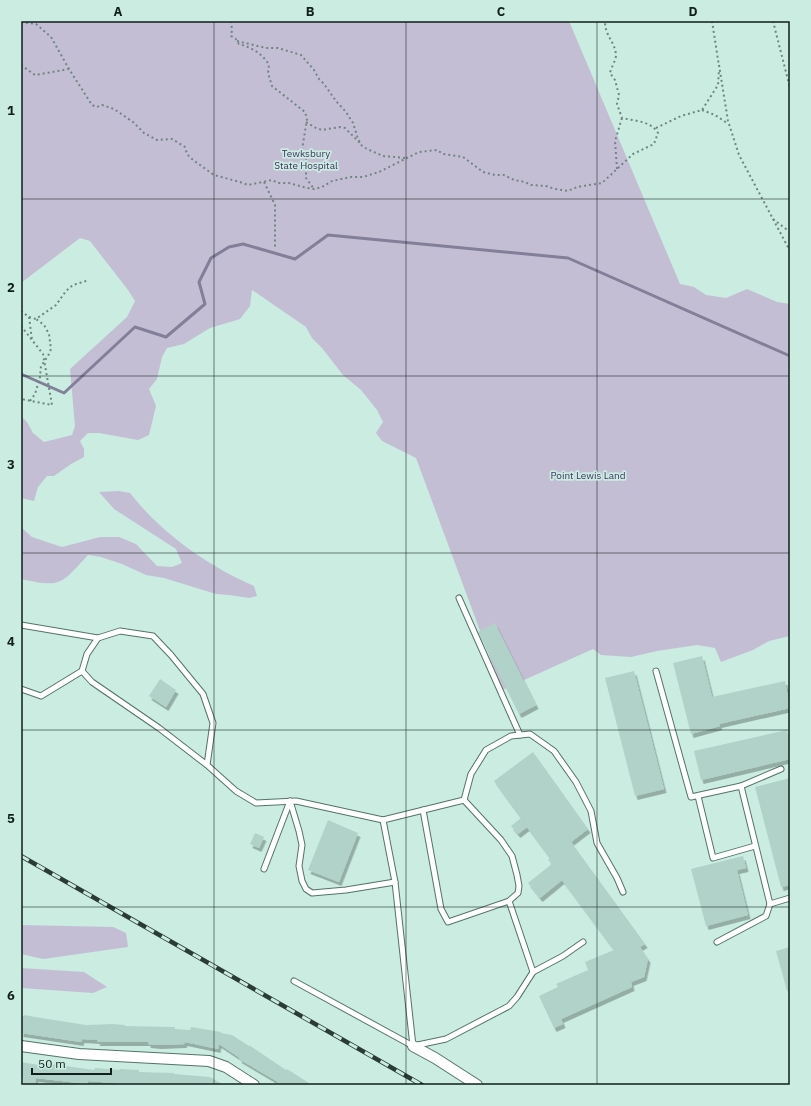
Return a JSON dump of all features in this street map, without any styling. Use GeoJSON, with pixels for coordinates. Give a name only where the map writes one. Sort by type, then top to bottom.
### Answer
{"type":"FeatureCollection","features":[{"type":"Feature","properties":{"kind":"street"},"geometry":{"type":"LineString","coordinates":[[21,1046],[79,1054],[209,1061],[226,1067],[254,1085]]}},
{"type":"Feature","properties":{"kind":"street"},"geometry":{"type":"LineString","coordinates":[[413,1046],[435,1058],[477,1085]]}},
{"type":"Feature","properties":{"kind":"lane"},"geometry":{"type":"LineString","coordinates":[[459,598],[520,735]]}},
{"type":"Feature","properties":{"kind":"lane"},"geometry":{"type":"LineString","coordinates":[[21,625],[98,638],[120,632],[152,636],[171,655],[203,694],[213,723],[206,764]]}},
{"type":"Feature","properties":{"kind":"lane"},"geometry":{"type":"LineString","coordinates":[[21,689],[41,696],[82,671],[87,654],[98,638]]}},
{"type":"Feature","properties":{"kind":"lane"},"geometry":{"type":"LineString","coordinates":[[82,671],[92,682],[159,728],[206,764],[236,791],[256,803],[296,801],[383,820],[464,800]]}},
{"type":"Feature","properties":{"kind":"lane"},"geometry":{"type":"LineString","coordinates":[[656,672],[691,797],[741,786],[781,769]]}},
{"type":"Feature","properties":{"kind":"lane"},"geometry":{"type":"LineString","coordinates":[[464,800],[471,774],[486,750],[511,736],[530,734],[554,751],[576,782],[591,811],[597,843],[617,878],[623,892]]}},
{"type":"Feature","properties":{"kind":"lane"},"geometry":{"type":"LineString","coordinates":[[717,942],[766,916],[770,904],[741,786]]}},
{"type":"Feature","properties":{"kind":"lane"},"geometry":{"type":"LineString","coordinates":[[698,796],[713,858],[755,846]]}},
{"type":"Feature","properties":{"kind":"lane"},"geometry":{"type":"LineString","coordinates":[[423,810],[441,909],[448,922],[509,901],[518,892],[519,886],[512,856],[501,840],[464,800]]}},
{"type":"Feature","properties":{"kind":"lane"},"geometry":{"type":"LineString","coordinates":[[264,869],[290,801]]}},
{"type":"Feature","properties":{"kind":"lane"},"geometry":{"type":"LineString","coordinates":[[290,801],[302,845],[299,866],[302,881],[306,889],[312,893],[346,890],[395,882]]}},
{"type":"Feature","properties":{"kind":"lane"},"geometry":{"type":"LineString","coordinates":[[383,820],[395,882],[413,1046]]}},
{"type":"Feature","properties":{"kind":"lane"},"geometry":{"type":"LineString","coordinates":[[770,904],[790,898]]}},
{"type":"Feature","properties":{"kind":"lane"},"geometry":{"type":"LineString","coordinates":[[509,901],[533,972]]}},
{"type":"Feature","properties":{"kind":"lane"},"geometry":{"type":"LineString","coordinates":[[294,981],[413,1046],[446,1039],[509,1006],[517,997],[533,972],[563,956],[583,942]]}},
{"type":"Feature","properties":{"kind":"path"},"geometry":{"type":"LineString","coordinates":[[34,21],[51,37],[92,106],[97,107],[102,105],[114,109],[157,140],[172,139],[185,148],[187,154],[214,175],[248,185],[272,180],[278,183],[289,183],[314,189],[322,187],[332,181],[379,172],[419,152],[437,150],[443,154],[463,157],[484,172],[495,175],[504,175],[514,180],[531,185],[546,186],[568,191],[577,187],[602,183],[633,154],[654,144],[658,133],[656,128],[648,124],[622,118]]}},
{"type":"Feature","properties":{"kind":"path"},"geometry":{"type":"LineString","coordinates":[[231,21],[231,36],[239,44],[246,46],[265,58],[270,65],[268,73],[272,86],[305,112],[306,122],[302,150],[306,159],[306,178],[314,189]]}},
{"type":"Feature","properties":{"kind":"path"},"geometry":{"type":"LineString","coordinates":[[605,21],[605,32],[614,46],[616,56],[610,73],[615,80],[619,95],[617,104],[622,118],[615,141],[617,170]]}},
{"type":"Feature","properties":{"kind":"path"},"geometry":{"type":"LineString","coordinates":[[712,21],[729,124],[739,155],[753,179],[790,252]]}},
{"type":"Feature","properties":{"kind":"path"},"geometry":{"type":"LineString","coordinates":[[773,21],[790,88]]}},
{"type":"Feature","properties":{"kind":"path"},"geometry":{"type":"LineString","coordinates":[[21,22],[36,24]]}},
{"type":"Feature","properties":{"kind":"path"},"geometry":{"type":"LineString","coordinates":[[237,41],[266,48],[278,48],[301,56],[314,70],[319,79],[346,112],[353,123],[360,144]]}},
{"type":"Feature","properties":{"kind":"path"},"geometry":{"type":"LineString","coordinates":[[21,65],[35,75],[69,69]]}},
{"type":"Feature","properties":{"kind":"path"},"geometry":{"type":"LineString","coordinates":[[702,110],[718,85],[719,65]]}},
{"type":"Feature","properties":{"kind":"path"},"geometry":{"type":"LineString","coordinates":[[656,128],[681,116],[702,110],[716,115],[729,124]]}},
{"type":"Feature","properties":{"kind":"path"},"geometry":{"type":"LineString","coordinates":[[306,122],[322,130],[340,127],[345,128],[360,144],[367,149],[383,156],[408,158]]}},
{"type":"Feature","properties":{"kind":"path"},"geometry":{"type":"LineString","coordinates":[[264,182],[274,205],[275,249]]}},
{"type":"Feature","properties":{"kind":"path"},"geometry":{"type":"LineString","coordinates":[[772,218],[790,231]]}},
{"type":"Feature","properties":{"kind":"path"},"geometry":{"type":"LineString","coordinates":[[36,319],[56,305],[66,291],[73,285],[89,280]]}},
{"type":"Feature","properties":{"kind":"path"},"geometry":{"type":"LineString","coordinates":[[21,311],[44,325],[49,334],[51,349],[41,366],[40,377],[35,394],[30,401]]}},
{"type":"Feature","properties":{"kind":"path"},"geometry":{"type":"LineString","coordinates":[[29,317],[33,341]]}},
{"type":"Feature","properties":{"kind":"path"},"geometry":{"type":"LineString","coordinates":[[21,326],[43,354],[52,405],[21,399]]}},
{"type":"Feature","properties":{"kind":"green space"},"geometry":{"type":"Polygon","coordinates":[[[21,21],[569,21],[680,284],[694,287],[706,295],[726,298],[747,289],[777,302],[790,304],[790,636],[769,641],[753,650],[721,662],[715,648],[697,645],[657,651],[631,657],[601,655],[593,649],[502,690],[416,458],[382,441],[376,433],[383,422],[377,410],[361,390],[343,375],[322,348],[312,338],[306,327],[252,290],[250,306],[240,319],[210,328],[184,344],[167,348],[162,357],[157,379],[149,389],[156,406],[149,435],[138,440],[99,433],[88,433],[80,441],[84,449],[84,457],[54,476],[47,476],[38,487],[34,501],[21,498],[21,416],[27,422],[33,433],[44,442],[72,435],[75,426],[70,369],[127,317],[135,301],[90,241],[80,238],[21,283],[21,21]]]}},
{"type":"Feature","properties":{"kind":"green space"},"geometry":{"type":"Polygon","coordinates":[[[119,491],[130,493],[156,522],[186,547],[220,569],[254,586],[257,596],[249,598],[216,594],[164,578],[146,575],[122,564],[101,557],[88,555],[66,578],[60,581],[45,583],[21,579],[21,527],[32,537],[62,547],[100,537],[119,537],[136,544],[157,566],[172,567],[182,563],[176,549],[114,509],[99,492],[119,491]]]}},
{"type":"Feature","properties":{"kind":"green space"},"geometry":{"type":"Polygon","coordinates":[[[21,925],[113,927],[126,933],[128,947],[43,959],[21,954],[21,925]]]}},
{"type":"Feature","properties":{"kind":"green space"},"geometry":{"type":"Polygon","coordinates":[[[21,968],[84,972],[107,987],[93,993],[21,988],[21,968]]]}},
{"type":"Feature","properties":{"kind":"building"},"geometry":{"type":"Polygon","coordinates":[[[495,623],[536,705],[519,714],[478,632],[495,623]]]}},
{"type":"Feature","properties":{"kind":"building"},"geometry":{"type":"Polygon","coordinates":[[[702,656],[712,697],[785,681],[790,708],[719,724],[720,726],[691,734],[673,663],[702,656]]]}},
{"type":"Feature","properties":{"kind":"building"},"geometry":{"type":"Polygon","coordinates":[[[634,671],[664,789],[635,796],[605,678],[634,671]]]}},
{"type":"Feature","properties":{"kind":"building"},"geometry":{"type":"Polygon","coordinates":[[[160,679],[176,690],[166,707],[149,696],[160,679]]]}},
{"type":"Feature","properties":{"kind":"building"},"geometry":{"type":"Polygon","coordinates":[[[787,730],[790,743],[790,759],[701,780],[694,751],[787,730]]]}},
{"type":"Feature","properties":{"kind":"building"},"geometry":{"type":"Polygon","coordinates":[[[533,752],[588,829],[571,842],[645,944],[640,947],[648,959],[644,977],[631,982],[632,987],[561,1019],[563,1024],[554,1028],[539,996],[558,987],[556,984],[588,970],[585,962],[614,950],[562,880],[540,898],[528,883],[552,864],[548,860],[550,858],[527,827],[518,834],[511,826],[521,818],[494,781],[533,752]]]}},
{"type":"Feature","properties":{"kind":"building"},"geometry":{"type":"Polygon","coordinates":[[[790,778],[790,885],[781,887],[755,787],[790,778]]]}},
{"type":"Feature","properties":{"kind":"building"},"geometry":{"type":"Polygon","coordinates":[[[328,820],[358,833],[339,882],[308,870],[328,820]]]}},
{"type":"Feature","properties":{"kind":"building"},"geometry":{"type":"Polygon","coordinates":[[[255,833],[264,837],[259,848],[250,844],[255,833]]]}},
{"type":"Feature","properties":{"kind":"building"},"geometry":{"type":"Polygon","coordinates":[[[743,856],[746,868],[737,870],[748,915],[706,926],[691,869],[743,856]]]}},
{"type":"Feature","properties":{"kind":"building"},"geometry":{"type":"Polygon","coordinates":[[[790,947],[790,991],[787,991],[776,951],[790,947]]]}},
{"type":"Feature","properties":{"kind":"building"},"geometry":{"type":"Polygon","coordinates":[[[24,1015],[86,1025],[113,1024],[125,1026],[175,1027],[175,1029],[190,1030],[191,1027],[221,1032],[232,1035],[312,1085],[276,1085],[278,1082],[239,1059],[240,1058],[219,1044],[218,1049],[185,1042],[184,1044],[159,1045],[148,1044],[148,1042],[97,1042],[98,1040],[82,1039],[81,1042],[21,1033],[21,1016],[24,1015]]]}},
{"type":"Feature","properties":{"kind":"building"},"geometry":{"type":"Polygon","coordinates":[[[21,1062],[44,1066],[44,1063],[94,1070],[95,1068],[139,1070],[139,1072],[174,1073],[210,1077],[224,1085],[139,1085],[88,1081],[87,1084],[36,1078],[35,1085],[23,1083],[24,1079],[21,1078],[21,1062]]]}},
{"type":"Feature","properties":{"kind":"waterway"},"geometry":{"type":"LineString","coordinates":[[21,374],[64,393],[135,327],[166,337],[205,304],[199,282],[211,258],[229,247],[243,244],[295,259],[328,235],[568,258],[790,356]]}},
{"type":"Feature","properties":{"kind":"railway"},"geometry":{"type":"LineString","coordinates":[[21,856],[422,1085]]}},
{"type":"Feature","properties":{"kind":"park label","name":"Tewksbury State Hospital"},"geometry":{"type":"Point","coordinates":[306,158]}},
{"type":"Feature","properties":{"kind":"park label","name":"Point Lewis Land"},"geometry":{"type":"Point","coordinates":[588,475]}}]}
